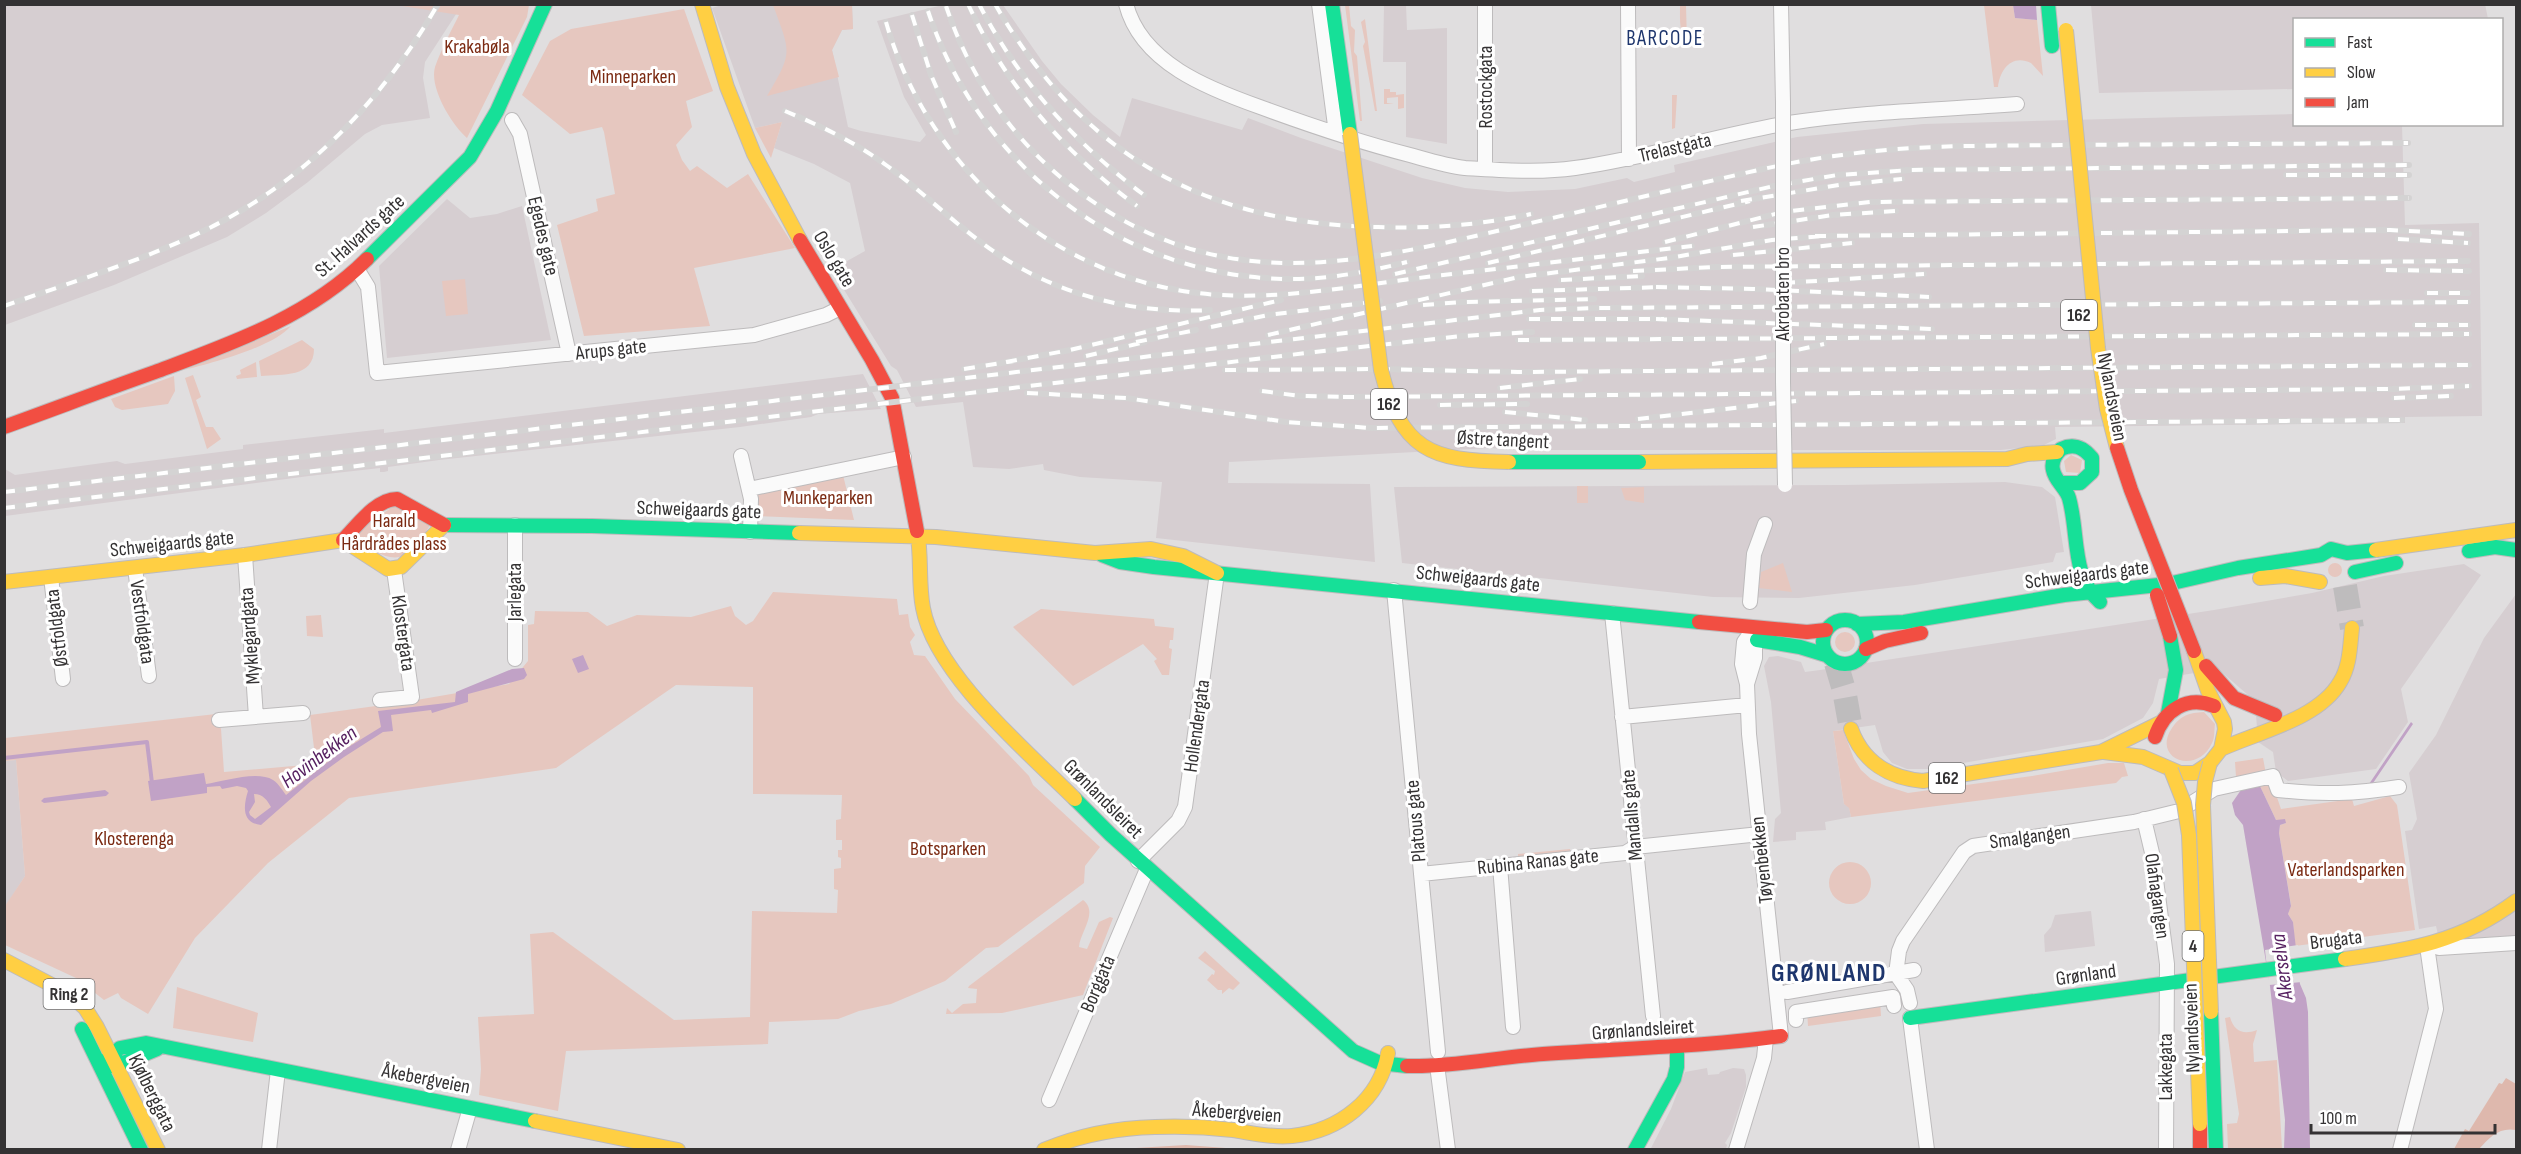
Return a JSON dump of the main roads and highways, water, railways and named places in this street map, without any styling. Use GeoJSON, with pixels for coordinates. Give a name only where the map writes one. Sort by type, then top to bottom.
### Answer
{"type":"FeatureCollection","features":[{"type":"Feature","properties":{"kind":"main road","name":"St. Halvards gate"},"geometry":{"type":"LineString","coordinates":[[4,428],[252,336],[305,308],[357,269],[456,171],[479,144],[501,103],[545,4]]}},
{"type":"Feature","properties":{"kind":"main road","name":"Oslo gate"},"geometry":{"type":"LineString","coordinates":[[702,4],[727,87],[754,154],[798,238],[892,398],[918,537]]}},
{"type":"Feature","properties":{"kind":"main road","name":"Østre tangent"},"geometry":{"type":"LineString","coordinates":[[1332,4],[1381,370],[1389,404],[1400,426],[1412,438],[1431,451],[1464,460],[1639,462],[2007,459],[2027,454],[2056,453]]}},
{"type":"Feature","properties":{"kind":"main road"},"geometry":{"type":"LineString","coordinates":[[2048,4],[2053,57]]}},
{"type":"Feature","properties":{"kind":"main road","name":"Nylandsveien"},"geometry":{"type":"LineString","coordinates":[[2064,13],[2098,348],[2107,409],[2131,490],[2194,651],[2228,713],[2221,749],[2210,763],[2205,782],[2203,805],[2216,1149]]}},
{"type":"Feature","properties":{"kind":"main road","name":"Nylandsveien"},"geometry":{"type":"LineString","coordinates":[[2099,442],[2106,465]]}},
{"type":"Feature","properties":{"kind":"main road","name":"162"},"geometry":{"type":"LineString","coordinates":[[2056,453],[2069,445],[2083,447],[2092,458],[2092,472],[2087,485],[2072,485],[2059,480]]}},
{"type":"Feature","properties":{"kind":"main road"},"geometry":{"type":"LineString","coordinates":[[2056,453],[2052,464],[2074,518],[2086,587],[2098,601],[2114,604]]}},
{"type":"Feature","properties":{"kind":"main road","name":"Østre tangent"},"geometry":{"type":"LineString","coordinates":[[2007,459],[2059,480]]}},
{"type":"Feature","properties":{"kind":"main road"},"geometry":{"type":"LineString","coordinates":[[389,499],[397,499],[444,525],[401,567],[394,570],[388,569],[343,540],[381,503],[389,499]]}},
{"type":"Feature","properties":{"kind":"main road","name":"Schweigaards gate"},"geometry":{"type":"LineString","coordinates":[[444,525],[918,537],[1095,553],[1129,564],[1734,626],[1752,635],[1826,655]]}},
{"type":"Feature","properties":{"kind":"main road","name":"Schweigaards gate"},"geometry":{"type":"LineString","coordinates":[[1857,624],[1904,622],[2064,595],[2086,587],[2168,584],[2238,568],[2321,555],[2331,549],[2348,553],[2517,530]]}},
{"type":"Feature","properties":{"kind":"main road","name":"Grønlandsleiret"},"geometry":{"type":"LineString","coordinates":[[918,537],[923,609],[933,638],[947,664],[1076,802],[1142,865],[1353,1051],[1364,1058],[1438,1059],[1491,1052],[1506,1057],[1677,1047],[1781,1036]]}},
{"type":"Feature","properties":{"kind":"main road","name":"Nylandsveien"},"geometry":{"type":"LineString","coordinates":[[2135,538],[2161,605],[2175,661],[2175,679],[2164,718],[2155,733],[2154,746],[2181,792],[2188,829],[2200,1149]]}},
{"type":"Feature","properties":{"kind":"main road","name":"Schweigaards gate"},"geometry":{"type":"LineString","coordinates":[[4,582],[245,555],[343,540]]}},
{"type":"Feature","properties":{"kind":"main road"},"geometry":{"type":"LineString","coordinates":[[2460,553],[2494,547],[2517,550]]}},
{"type":"Feature","properties":{"kind":"main road"},"geometry":{"type":"LineString","coordinates":[[2347,585],[2355,572],[2355,565],[2348,553]]}},
{"type":"Feature","properties":{"kind":"main road","name":"Schweigaards gate"},"geometry":{"type":"LineString","coordinates":[[2085,608],[2261,578],[2285,576],[2327,587],[2315,568],[2321,555]]}},
{"type":"Feature","properties":{"kind":"main road"},"geometry":{"type":"LineString","coordinates":[[2355,572],[2413,561]]}},
{"type":"Feature","properties":{"kind":"main road"},"geometry":{"type":"LineString","coordinates":[[2099,576],[2105,581],[2113,582],[2178,572],[2238,568]]}},
{"type":"Feature","properties":{"kind":"main road"},"geometry":{"type":"LineString","coordinates":[[1841,620],[1857,624],[1865,633],[1867,647],[1860,658],[1846,665],[1836,663],[1826,655],[1822,642],[1826,630],[1833,623],[1841,620]]}},
{"type":"Feature","properties":{"kind":"main road"},"geometry":{"type":"LineString","coordinates":[[2221,749],[2256,732],[2302,716],[2327,700],[2347,672],[2350,649],[2345,629]]}},
{"type":"Feature","properties":{"kind":"main road","name":"Schweigaards gate"},"geometry":{"type":"LineString","coordinates":[[1752,635],[1826,630]]}},
{"type":"Feature","properties":{"kind":"main road"},"geometry":{"type":"LineString","coordinates":[[1867,647],[1934,631]]}},
{"type":"Feature","properties":{"kind":"main road","name":"162"},"geometry":{"type":"LineString","coordinates":[[2194,651],[2234,698],[2275,715]]}},
{"type":"Feature","properties":{"kind":"main road","name":"162"},"geometry":{"type":"LineString","coordinates":[[2101,752],[2193,700],[2205,702],[2228,713],[2302,716]]}},
{"type":"Feature","properties":{"kind":"main road","name":"162"},"geometry":{"type":"LineString","coordinates":[[1857,727],[1870,758],[1889,775],[1914,781],[1935,780],[2101,752],[2134,754],[2180,773],[2195,773],[2210,763]]}},
{"type":"Feature","properties":{"kind":"main road","name":"Brugata"},"geometry":{"type":"LineString","coordinates":[[2267,969],[2427,948],[2477,927],[2517,901]]}},
{"type":"Feature","properties":{"kind":"main road","name":"Ring 2"},"geometry":{"type":"LineString","coordinates":[[4,960],[77,1000],[91,1017],[110,1053]]}},
{"type":"Feature","properties":{"kind":"main road","name":"Grønland"},"geometry":{"type":"LineString","coordinates":[[1910,1018],[2267,969]]}},
{"type":"Feature","properties":{"kind":"main road","name":"Ring 2"},"geometry":{"type":"LineString","coordinates":[[4,970],[47,993],[68,1009],[79,1024],[100,1066]]}},
{"type":"Feature","properties":{"kind":"main road","name":"Åkebergveien"},"geometry":{"type":"LineString","coordinates":[[110,1053],[135,1043],[165,1047],[662,1148],[678,1149]]}},
{"type":"Feature","properties":{"kind":"main road"},"geometry":{"type":"LineString","coordinates":[[100,1066],[117,1066],[151,1050],[165,1047]]}},
{"type":"Feature","properties":{"kind":"main road"},"geometry":{"type":"LineString","coordinates":[[1635,1149],[1674,1079],[1677,1067],[1677,1047]]}},
{"type":"Feature","properties":{"kind":"main road"},"geometry":{"type":"LineString","coordinates":[[100,1066],[110,1053]]}},
{"type":"Feature","properties":{"kind":"main road","name":"Kjølberggata"},"geometry":{"type":"LineString","coordinates":[[110,1053],[158,1149]]}},
{"type":"Feature","properties":{"kind":"main road","name":"Åkebergveien"},"geometry":{"type":"LineString","coordinates":[[1044,1149],[1076,1136],[1106,1130],[1224,1129],[1291,1136],[1317,1131],[1343,1119],[1368,1100],[1388,1059]]}},
{"type":"Feature","properties":{"kind":"main road","name":"Kjølberggata"},"geometry":{"type":"LineString","coordinates":[[100,1066],[141,1149]]}},
{"type":"Feature","properties":{"kind":"water"},"geometry":{"type":"Polygon","coordinates":[[[2013,5],[2036,5],[2037,20],[2015,18],[2013,5]]]}},
{"type":"Feature","properties":{"kind":"water"},"geometry":{"type":"Polygon","coordinates":[[[583,655],[589,669],[578,673],[572,659],[583,655]]]}},
{"type":"Feature","properties":{"kind":"water"},"geometry":{"type":"Polygon","coordinates":[[[524,668],[527,675],[524,679],[468,694],[468,702],[432,713],[431,710],[391,715],[393,731],[383,732],[344,757],[311,781],[261,825],[247,818],[245,803],[248,791],[246,788],[237,786],[222,789],[220,786],[207,787],[207,793],[151,801],[148,781],[204,773],[206,784],[240,777],[266,777],[279,785],[286,795],[342,751],[381,727],[378,711],[455,702],[456,692],[512,669],[524,668]],[[254,794],[255,802],[249,812],[255,819],[271,807],[264,798],[254,794]]]}},
{"type":"Feature","properties":{"kind":"water"},"geometry":{"type":"Polygon","coordinates":[[[2411,722],[2413,724],[2371,786],[2367,787],[2411,722]]]}},
{"type":"Feature","properties":{"kind":"water","name":"Akerselva"},"geometry":{"type":"Polygon","coordinates":[[[2259,784],[2276,820],[2285,819],[2286,823],[2280,825],[2279,833],[2291,906],[2288,914],[2293,922],[2300,984],[2306,998],[2308,1012],[2310,1149],[2284,1149],[2285,1120],[2270,986],[2243,825],[2235,815],[2232,803],[2243,787],[2259,784]]]}},
{"type":"Feature","properties":{"kind":"water"},"geometry":{"type":"Polygon","coordinates":[[[105,790],[109,793],[106,796],[44,803],[41,801],[44,798],[105,790]]]}},
{"type":"Feature","properties":{"kind":"waterway","name":"Hovinbekken"},"geometry":{"type":"LineString","coordinates":[[4,758],[147,742],[152,783]]}},
{"type":"Feature","properties":{"kind":"tunnel"},"geometry":{"type":"LineString","coordinates":[[2345,586],[2352,628]]}},
{"type":"Feature","properties":{"kind":"tunnel"},"geometry":{"type":"LineString","coordinates":[[1836,663],[1844,690],[1851,729]]}},
{"type":"Feature","properties":{"kind":"railway"},"geometry":{"type":"LineString","coordinates":[[4,306],[174,244],[235,214],[271,191],[336,138],[364,107],[391,75],[438,4]]}},
{"type":"Feature","properties":{"kind":"railway"},"geometry":{"type":"LineString","coordinates":[[968,4],[1000,62],[1040,116],[1086,164],[1137,206]]}},
{"type":"Feature","properties":{"kind":"railway"},"geometry":{"type":"LineString","coordinates":[[979,4],[1012,59],[1051,109],[1095,154],[1144,195]]}},
{"type":"Feature","properties":{"kind":"railway"},"geometry":{"type":"LineString","coordinates":[[995,4],[1029,57],[1067,102],[1109,140],[1154,171],[1204,195],[1257,212],[1315,223],[1378,227],[1455,225],[1531,214]]}},
{"type":"Feature","properties":{"kind":"railway"},"geometry":{"type":"LineString","coordinates":[[946,6],[968,60],[982,85],[1015,131],[1055,173],[1078,191],[1132,225],[1185,247],[1237,259],[1290,263],[1344,260],[1399,252],[1767,168],[1871,151],[1986,146],[2408,143]]}},
{"type":"Feature","properties":{"kind":"railway"},"geometry":{"type":"LineString","coordinates":[[928,11],[952,69],[984,121],[1024,167],[1070,206],[1121,238],[1177,261],[1236,275],[1313,278],[1353,274],[1407,262]]}},
{"type":"Feature","properties":{"kind":"railway"},"geometry":{"type":"LineString","coordinates":[[912,15],[931,75],[956,132]]}},
{"type":"Feature","properties":{"kind":"railway"},"geometry":{"type":"LineString","coordinates":[[886,22],[906,76],[934,127],[969,172],[1009,211],[1056,244],[1107,270],[1162,287],[1220,295],[1301,293],[1692,246]]}},
{"type":"Feature","properties":{"kind":"railway"},"geometry":{"type":"LineString","coordinates":[[785,111],[862,149],[902,177],[979,241],[1035,276],[1108,302],[1158,309],[1210,310]]}},
{"type":"Feature","properties":{"kind":"railway"},"geometry":{"type":"LineString","coordinates":[[1395,274],[1774,186],[1837,175],[1910,170],[2409,165]]}},
{"type":"Feature","properties":{"kind":"railway"},"geometry":{"type":"LineString","coordinates":[[2286,175],[2409,175]]}},
{"type":"Feature","properties":{"kind":"railway"},"geometry":{"type":"LineString","coordinates":[[1741,201],[1839,185],[1902,179]]}},
{"type":"Feature","properties":{"kind":"railway"},"geometry":{"type":"LineString","coordinates":[[1665,242],[1783,212],[1870,202],[2409,198]]}},
{"type":"Feature","properties":{"kind":"railway"},"geometry":{"type":"LineString","coordinates":[[1488,263],[1750,201]]}},
{"type":"Feature","properties":{"kind":"railway"},"geometry":{"type":"LineString","coordinates":[[1753,227],[1833,215],[1896,211]]}},
{"type":"Feature","properties":{"kind":"railway"},"geometry":{"type":"LineString","coordinates":[[1815,236],[2390,230],[2469,234]]}},
{"type":"Feature","properties":{"kind":"railway"},"geometry":{"type":"LineString","coordinates":[[1268,335],[1519,277],[1669,258],[1772,240],[1823,236]]}},
{"type":"Feature","properties":{"kind":"railway"},"geometry":{"type":"LineString","coordinates":[[2398,239],[2468,243]]}},
{"type":"Feature","properties":{"kind":"railway"},"geometry":{"type":"LineString","coordinates":[[1733,255],[1852,243]]}},
{"type":"Feature","properties":{"kind":"railway"},"geometry":{"type":"LineString","coordinates":[[1633,271],[1716,267],[2468,261]]}},
{"type":"Feature","properties":{"kind":"railway"},"geometry":{"type":"LineString","coordinates":[[2386,270],[2469,271]]}},
{"type":"Feature","properties":{"kind":"railway"},"geometry":{"type":"LineString","coordinates":[[1784,283],[1924,274]]}},
{"type":"Feature","properties":{"kind":"railway"},"geometry":{"type":"LineString","coordinates":[[1561,280],[1642,276]]}},
{"type":"Feature","properties":{"kind":"railway"},"geometry":{"type":"LineString","coordinates":[[1656,287],[1929,297]]}},
{"type":"Feature","properties":{"kind":"railway"},"geometry":{"type":"LineString","coordinates":[[1532,291],[1664,287]]}},
{"type":"Feature","properties":{"kind":"railway"},"geometry":{"type":"LineString","coordinates":[[2427,293],[2468,293]]}},
{"type":"Feature","properties":{"kind":"railway"},"geometry":{"type":"LineString","coordinates":[[1423,305],[1594,299]]}},
{"type":"Feature","properties":{"kind":"railway"},"geometry":{"type":"LineString","coordinates":[[1006,362],[1070,350],[1281,300]]}},
{"type":"Feature","properties":{"kind":"railway"},"geometry":{"type":"LineString","coordinates":[[1211,327],[1268,315],[1380,301]]}},
{"type":"Feature","properties":{"kind":"railway"},"geometry":{"type":"LineString","coordinates":[[4,492],[1540,310],[2468,302]]}},
{"type":"Feature","properties":{"kind":"railway"},"geometry":{"type":"LineString","coordinates":[[1529,319],[1664,319]]}},
{"type":"Feature","properties":{"kind":"railway"},"geometry":{"type":"LineString","coordinates":[[1656,319],[1932,329]]}},
{"type":"Feature","properties":{"kind":"railway"},"geometry":{"type":"LineString","coordinates":[[2415,325],[2468,325]]}},
{"type":"Feature","properties":{"kind":"railway"},"geometry":{"type":"LineString","coordinates":[[1136,342],[1196,330]]}},
{"type":"Feature","properties":{"kind":"railway"},"geometry":{"type":"LineString","coordinates":[[4,508],[1315,352],[1462,336],[1532,332]]}},
{"type":"Feature","properties":{"kind":"railway"},"geometry":{"type":"LineString","coordinates":[[1518,340],[2469,334]]}},
{"type":"Feature","properties":{"kind":"railway"},"geometry":{"type":"LineString","coordinates":[[1086,356],[1145,342]]}},
{"type":"Feature","properties":{"kind":"railway"},"geometry":{"type":"LineString","coordinates":[[1712,364],[1761,358],[1824,344]]}},
{"type":"Feature","properties":{"kind":"railway"},"geometry":{"type":"LineString","coordinates":[[964,369],[1014,361]]}},
{"type":"Feature","properties":{"kind":"railway"},"geometry":{"type":"LineString","coordinates":[[1225,370],[1377,369],[1518,372],[2469,365]]}},
{"type":"Feature","properties":{"kind":"railway"},"geometry":{"type":"LineString","coordinates":[[1500,388],[1580,379]]}},
{"type":"Feature","properties":{"kind":"railway"},"geometry":{"type":"LineString","coordinates":[[1343,397],[2392,389],[2469,386]]}},
{"type":"Feature","properties":{"kind":"railway"},"geometry":{"type":"LineString","coordinates":[[1262,391],[1300,396],[1349,397]]}},
{"type":"Feature","properties":{"kind":"railway"},"geometry":{"type":"LineString","coordinates":[[1027,393],[1126,398],[1286,422],[1371,428],[2402,420]]}},
{"type":"Feature","properties":{"kind":"railway"},"geometry":{"type":"LineString","coordinates":[[2394,398],[2451,396]]}},
{"type":"Feature","properties":{"kind":"railway"},"geometry":{"type":"LineString","coordinates":[[1638,419],[1796,401]]}},
{"type":"Feature","properties":{"kind":"railway"},"geometry":{"type":"LineString","coordinates":[[1440,405],[1527,404]]}},
{"type":"Feature","properties":{"kind":"railway"},"geometry":{"type":"LineString","coordinates":[[1505,412],[1585,420]]}},
{"type":"Feature","properties":{"kind":"district","name":"BARCODE"},"geometry":{"type":"Point","coordinates":[1665,38]}},
{"type":"Feature","properties":{"kind":"district","name":"GRØNLAND"},"geometry":{"type":"Point","coordinates":[1829,973]}},
{"type":"Feature","properties":{"kind":"park label","name":"Krakabøla"},"geometry":{"type":"Point","coordinates":[477,47]}},
{"type":"Feature","properties":{"kind":"park label","name":"Minneparken"},"geometry":{"type":"Point","coordinates":[633,77]}},
{"type":"Feature","properties":{"kind":"park label","name":"Munkeparken"},"geometry":{"type":"Point","coordinates":[828,498]}},
{"type":"Feature","properties":{"kind":"park label","name":"Harald Hårdrådes plass"},"geometry":{"type":"Point","coordinates":[394,532]}},
{"type":"Feature","properties":{"kind":"park label","name":"Klosterenga"},"geometry":{"type":"Point","coordinates":[134,839]}},
{"type":"Feature","properties":{"kind":"park label","name":"Botsparken"},"geometry":{"type":"Point","coordinates":[948,849]}},
{"type":"Feature","properties":{"kind":"park label","name":"Vaterlandsparken"},"geometry":{"type":"Point","coordinates":[2346,870]}}]}
